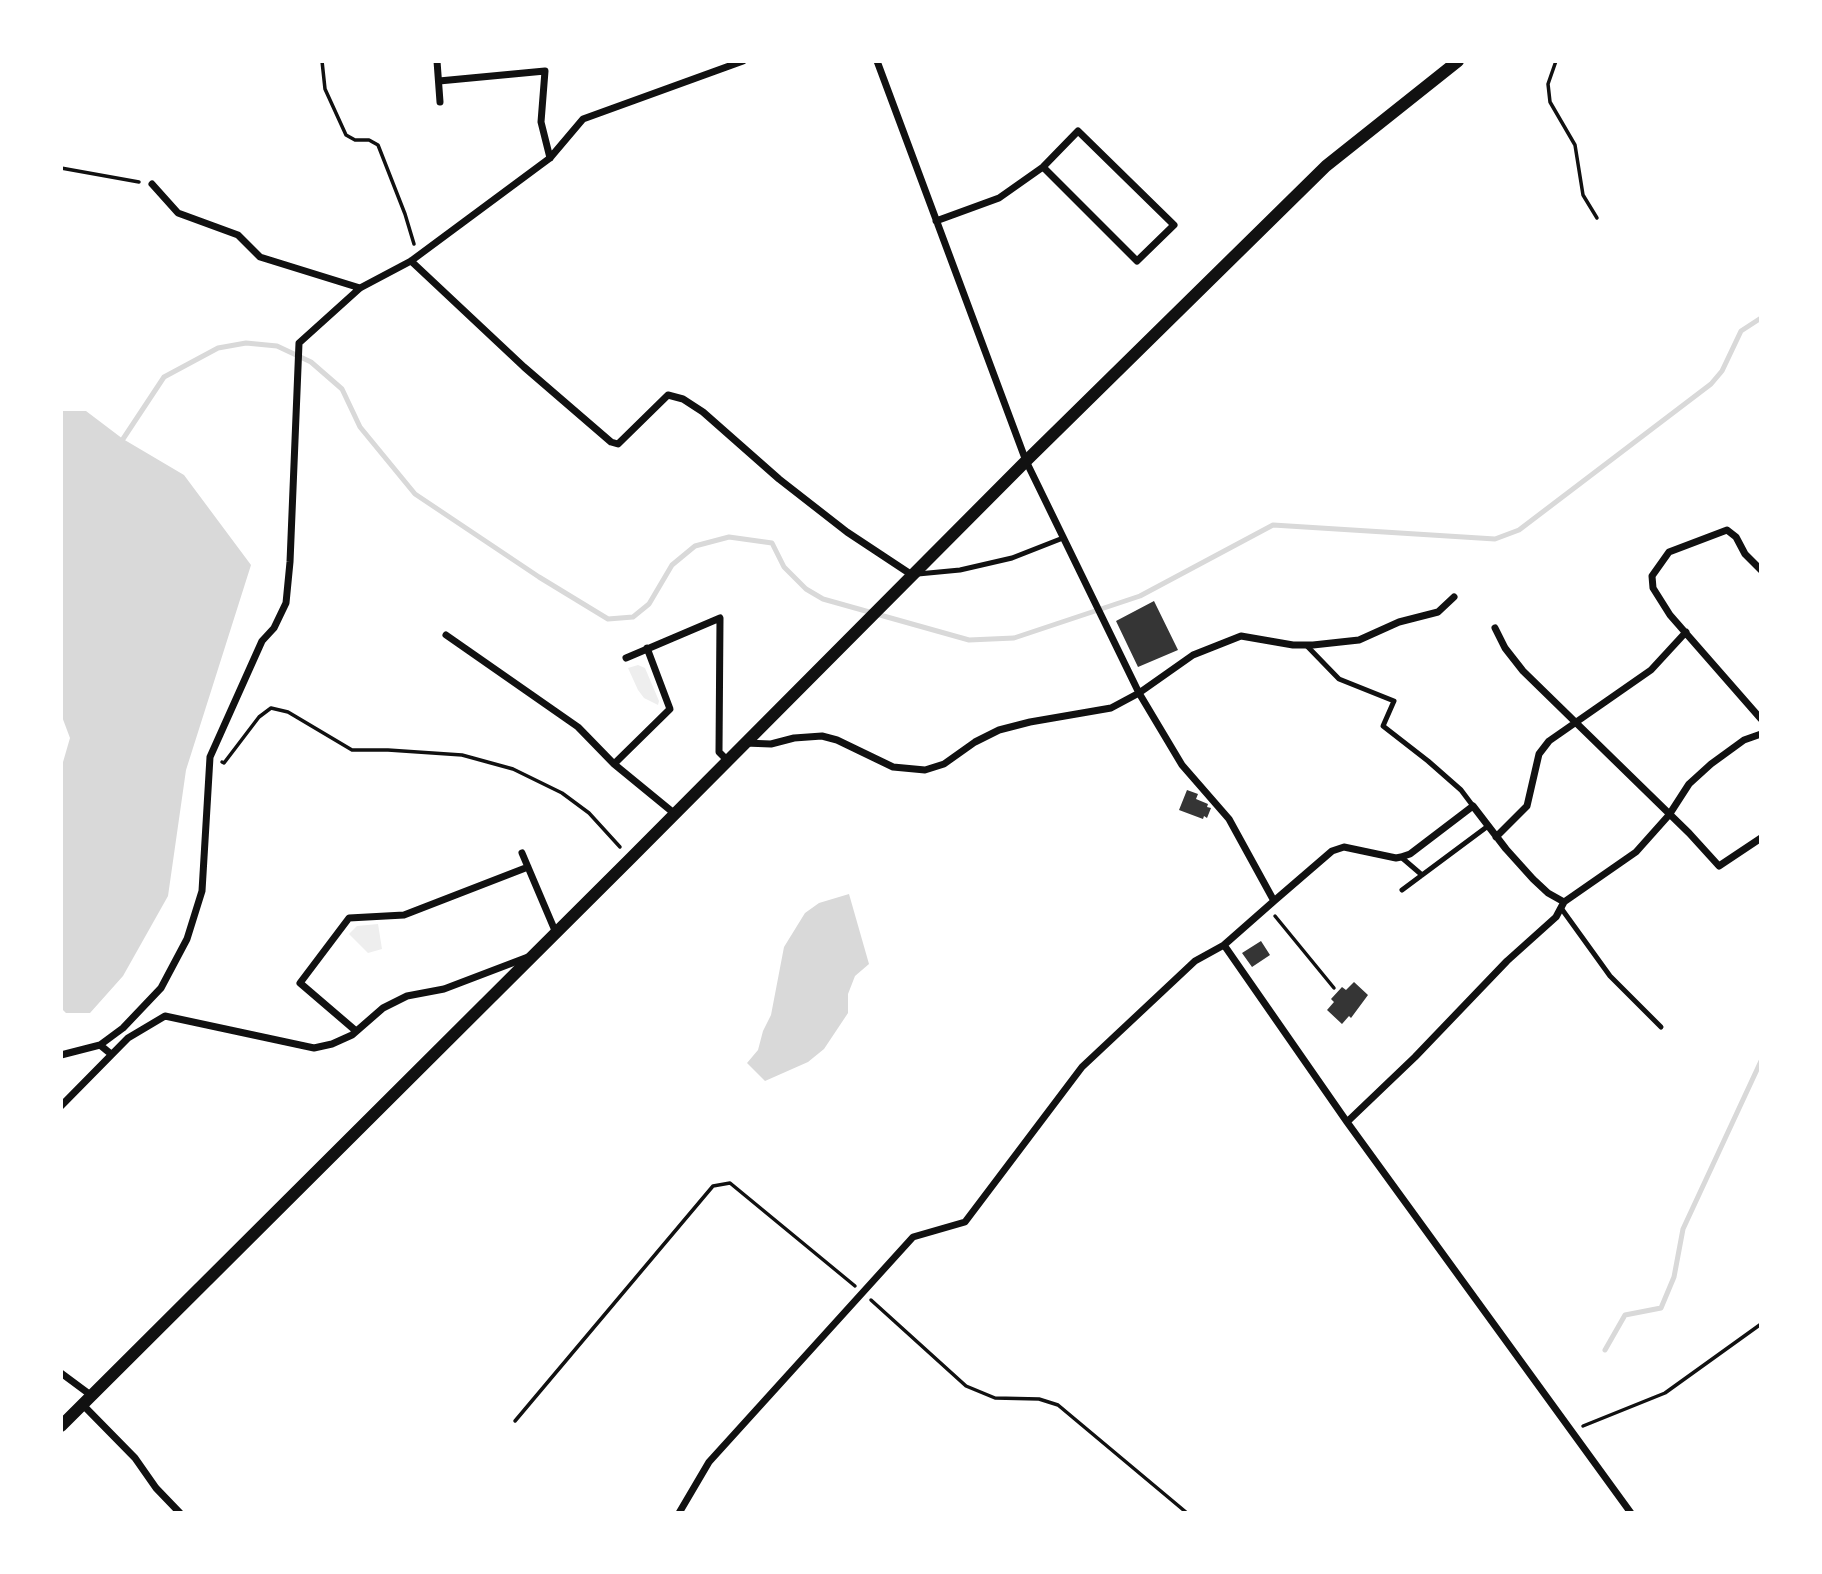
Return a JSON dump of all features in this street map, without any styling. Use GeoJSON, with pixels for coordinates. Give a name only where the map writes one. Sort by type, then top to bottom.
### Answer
{"type":"FeatureCollection","features":[{"type":"Feature","properties":{"kind":"street"},"geometry":{"type":"LineString","coordinates":[[437,61],[440,102]]}},
{"type":"Feature","properties":{"kind":"street"},"geometry":{"type":"LineString","coordinates":[[61,1055],[100,1045],[123,1028],[161,988],[187,939],[202,891],[210,757],[262,641],[274,628],[286,603],[299,343],[360,288],[415,259],[551,158],[583,119],[743,61]]}},
{"type":"Feature","properties":{"kind":"street"},"geometry":{"type":"LineString","coordinates":[[877,61],[1026,461],[1139,693],[1182,765],[1229,819],[1274,901]]}},
{"type":"Feature","properties":{"kind":"street"},"geometry":{"type":"LineString","coordinates":[[61,1426],[676,814],[1026,461],[1326,166],[1458,61]]}},
{"type":"Feature","properties":{"kind":"street"},"geometry":{"type":"LineString","coordinates":[[439,81],[545,71],[541,122],[551,158]]}},
{"type":"Feature","properties":{"kind":"street"},"geometry":{"type":"LineString","coordinates":[[936,221],[999,198],[1043,167],[1078,131],[1174,225],[1137,261],[1043,167]]}},
{"type":"Feature","properties":{"kind":"street"},"geometry":{"type":"LineString","coordinates":[[152,184],[177,213],[238,235],[260,257],[360,288]]}},
{"type":"Feature","properties":{"kind":"street"},"geometry":{"type":"LineString","coordinates":[[415,259],[524,367],[611,442],[618,444],[668,396],[683,399],[703,412],[779,479],[847,532],[912,575]]}},
{"type":"Feature","properties":{"kind":"street"},"geometry":{"type":"LineString","coordinates":[[1761,569],[1745,554],[1736,537],[1727,530],[1669,552],[1652,576],[1653,588],[1670,615],[1761,719]]}},
{"type":"Feature","properties":{"kind":"street"},"geometry":{"type":"LineString","coordinates":[[745,743],[771,744],[794,737],[822,736],[837,740],[893,767],[925,770],[944,764],[975,742],[999,730],[1111,708],[1139,693],[1193,655],[1241,636],[1306,645],[1359,639],[1399,622],[1438,612],[1454,597]]}},
{"type":"Feature","properties":{"kind":"street"},"geometry":{"type":"LineString","coordinates":[[626,657],[720,618],[719,752],[728,761]]}},
{"type":"Feature","properties":{"kind":"street"},"geometry":{"type":"LineString","coordinates":[[1495,628],[1505,648],[1523,671],[1689,832],[1719,866],[1761,838]]}},
{"type":"Feature","properties":{"kind":"street"},"geometry":{"type":"LineString","coordinates":[[1496,836],[1527,806],[1539,754],[1549,741],[1651,670],[1686,632]]}},
{"type":"Feature","properties":{"kind":"street"},"geometry":{"type":"LineString","coordinates":[[446,635],[578,727],[614,764],[676,814]]}},
{"type":"Feature","properties":{"kind":"street"},"geometry":{"type":"LineString","coordinates":[[614,764],[670,709],[646,648]]}},
{"type":"Feature","properties":{"kind":"street"},"geometry":{"type":"LineString","coordinates":[[1347,1122],[1415,1057],[1507,961],[1556,917],[1563,905],[1636,852],[1669,815],[1689,784],[1744,740],[1761,734]]}},
{"type":"Feature","properties":{"kind":"street"},"geometry":{"type":"LineString","coordinates":[[679,1513],[709,1462],[912,1237],[965,1222],[1082,1067],[1195,961],[1224,945],[1332,851],[1344,847],[1401,857],[1410,854],[1473,806],[1533,879],[1563,905]]}},
{"type":"Feature","properties":{"kind":"street"},"geometry":{"type":"LineString","coordinates":[[522,853],[556,933]]}},
{"type":"Feature","properties":{"kind":"street"},"geometry":{"type":"LineString","coordinates":[[356,1031],[300,984],[349,918],[404,915],[527,867]]}},
{"type":"Feature","properties":{"kind":"street"},"geometry":{"type":"LineString","coordinates":[[1224,945],[1347,1122],[1631,1513]]}},
{"type":"Feature","properties":{"kind":"street"},"geometry":{"type":"LineString","coordinates":[[61,1107],[128,1038],[165,1016],[314,1048],[332,1044],[356,1031],[383,1008],[407,996],[444,989],[537,953]]}},
{"type":"Feature","properties":{"kind":"street"},"geometry":{"type":"LineString","coordinates":[[100,1045],[111,1054]]}},
{"type":"Feature","properties":{"kind":"street"},"geometry":{"type":"LineString","coordinates":[[61,1373],[88,1400],[156,1488],[180,1513]]}},
{"type":"Feature","properties":{"kind":"lane"},"geometry":{"type":"LineString","coordinates":[[912,575],[960,570],[1012,558],[1063,538]]}},
{"type":"Feature","properties":{"kind":"lane"},"geometry":{"type":"LineString","coordinates":[[1306,645],[1339,679],[1394,701],[1383,726],[1437,768],[1461,790],[1473,806]]}},
{"type":"Feature","properties":{"kind":"lane"},"geometry":{"type":"LineString","coordinates":[[1402,890],[1488,826]]}},
{"type":"Feature","properties":{"kind":"lane"},"geometry":{"type":"LineString","coordinates":[[1401,857],[1422,875]]}},
{"type":"Feature","properties":{"kind":"lane"},"geometry":{"type":"LineString","coordinates":[[1563,905],[1610,976],[1661,1027]]}},
{"type":"Feature","properties":{"kind":"path"},"geometry":{"type":"LineString","coordinates":[[321,61],[325,89],[346,135],[378,145],[405,214],[415,259]]}},
{"type":"Feature","properties":{"kind":"path"},"geometry":{"type":"LineString","coordinates":[[1556,61],[1548,85],[1550,102],[1575,145],[1583,195],[1597,218]]}},
{"type":"Feature","properties":{"kind":"path"},"geometry":{"type":"LineString","coordinates":[[61,168],[152,184]]}},
{"type":"Feature","properties":{"kind":"path"},"geometry":{"type":"LineString","coordinates":[[210,757],[223,763],[259,717],[271,708],[288,712],[352,750],[462,755],[513,769],[562,793],[580,806],[631,859]]}},
{"type":"Feature","properties":{"kind":"path"},"geometry":{"type":"LineString","coordinates":[[1272,912],[1334,988]]}},
{"type":"Feature","properties":{"kind":"path"},"geometry":{"type":"LineString","coordinates":[[514,1421],[713,1186],[730,1182],[863,1293],[966,1386],[995,1398],[1039,1399],[1058,1405],[1187,1513]]}},
{"type":"Feature","properties":{"kind":"path"},"geometry":{"type":"LineString","coordinates":[[1572,1431],[1665,1393],[1761,1324]]}},
{"type":"Feature","properties":{"kind":"shaded area"},"geometry":{"type":"Polygon","coordinates":[[[61,411],[86,411],[123,439],[184,475],[251,565],[186,770],[168,896],[123,976],[90,1013],[66,1013],[61,1008],[61,769],[70,738],[61,714],[61,411]]]}},
{"type":"Feature","properties":{"kind":"shaded area"},"geometry":{"type":"Polygon","coordinates":[[[638,665],[645,668],[659,701],[658,705],[644,698],[638,690],[628,668],[638,665]]]}},
{"type":"Feature","properties":{"kind":"shaded area"},"geometry":{"type":"Polygon","coordinates":[[[849,894],[869,964],[855,976],[848,994],[848,1013],[824,1049],[808,1062],[765,1081],[747,1063],[758,1050],[771,1015],[784,947],[805,913],[819,903],[849,894]]]}},
{"type":"Feature","properties":{"kind":"shaded area"},"geometry":{"type":"Polygon","coordinates":[[[378,924],[382,949],[368,953],[349,934],[357,926],[378,924]]]}},
{"type":"Feature","properties":{"kind":"building"},"geometry":{"type":"Polygon","coordinates":[[[1154,601],[1178,650],[1138,667],[1116,621],[1154,601]]]}},
{"type":"Feature","properties":{"kind":"building"},"geometry":{"type":"Polygon","coordinates":[[[1187,790],[1198,794],[1196,799],[1211,808],[1207,818],[1179,810],[1187,790]]]}},
{"type":"Feature","properties":{"kind":"building"},"geometry":{"type":"Polygon","coordinates":[[[1261,941],[1270,955],[1252,967],[1242,953],[1261,941]]]}},
{"type":"Feature","properties":{"kind":"building"},"geometry":{"type":"Polygon","coordinates":[[[1354,982],[1368,995],[1351,1018],[1349,1016],[1342,1024],[1327,1010],[1334,1002],[1331,999],[1342,987],[1346,990],[1354,982]]]}},
{"type":"Feature","properties":{"kind":"waterway"},"geometry":{"type":"LineString","coordinates":[[123,439],[164,377],[218,348],[246,343],[277,346],[311,362],[342,389],[360,427],[415,494],[539,577],[608,619],[633,617],[649,604],[672,565],[695,546],[729,537],[772,543],[784,567],[806,589],[823,599],[969,640],[1014,638],[1140,596],[1273,525],[1495,539],[1519,530],[1711,384],[1722,371],[1741,331],[1761,318]]}},
{"type":"Feature","properties":{"kind":"waterway"},"geometry":{"type":"LineString","coordinates":[[1605,1350],[1625,1315],[1661,1308],[1674,1277],[1683,1229],[1761,1061]]}}]}
